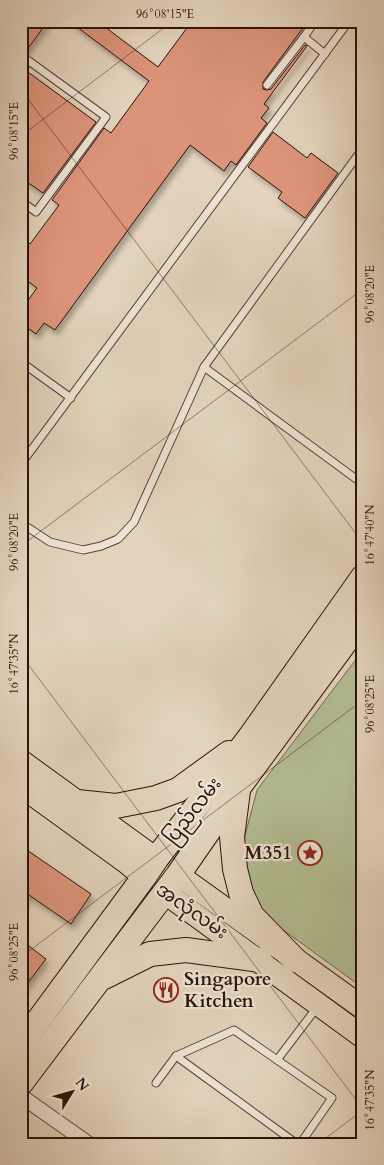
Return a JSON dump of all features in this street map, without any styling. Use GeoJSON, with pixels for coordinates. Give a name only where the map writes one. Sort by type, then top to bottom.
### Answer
{"type":"FeatureCollection","features":[{"type":"Feature","properties":{"kind":"highway","name":"ပြည်လမ်း"},"geometry":{"type":"LineString","coordinates":[[21,1044],[150,868],[250,737],[363,577]]}},
{"type":"Feature","properties":{"kind":"highway","name":"ပြည်လမ်း"},"geometry":{"type":"LineString","coordinates":[[21,1083],[171,883],[239,786],[363,618]]}},
{"type":"Feature","properties":{"kind":"highway"},"geometry":{"type":"LineString","coordinates":[[77,802],[116,806],[156,798],[178,790],[250,737]]}},
{"type":"Feature","properties":{"kind":"highway"},"geometry":{"type":"LineString","coordinates":[[239,786],[232,837],[235,870],[241,893],[252,916],[295,960]]}},
{"type":"Feature","properties":{"kind":"highway","name":"အလုံလမ်း"},"geometry":{"type":"LineString","coordinates":[[150,868],[171,883]]}},
{"type":"Feature","properties":{"kind":"highway"},"geometry":{"type":"LineString","coordinates":[[100,979],[150,954],[186,950],[260,960]]}},
{"type":"Feature","properties":{"kind":"main road","name":"အလုံလမ်း"},"geometry":{"type":"LineString","coordinates":[[21,761],[77,802],[150,868]]}},
{"type":"Feature","properties":{"kind":"main road","name":"အလုံလမ်း"},"geometry":{"type":"LineString","coordinates":[[21,786],[150,868]]}},
{"type":"Feature","properties":{"kind":"main road","name":"အလုံလမ်း"},"geometry":{"type":"LineString","coordinates":[[171,883],[295,960],[363,1037]]}},
{"type":"Feature","properties":{"kind":"main road","name":"အလုံလမ်း"},"geometry":{"type":"LineString","coordinates":[[171,883],[260,960],[325,995],[363,1008]]}},
{"type":"Feature","properties":{"kind":"street"},"geometry":{"type":"LineString","coordinates":[[21,1096],[89,1144]]}},
{"type":"Feature","properties":{"kind":"lane"},"geometry":{"type":"LineString","coordinates":[[267,86],[315,21]]}},
{"type":"Feature","properties":{"kind":"lane"},"geometry":{"type":"LineString","coordinates":[[21,464],[349,21]]}},
{"type":"Feature","properties":{"kind":"lane"},"geometry":{"type":"LineString","coordinates":[[304,37],[325,54]]}},
{"type":"Feature","properties":{"kind":"lane"},"geometry":{"type":"LineString","coordinates":[[21,72],[30,60],[106,117],[36,212],[21,201]]}},
{"type":"Feature","properties":{"kind":"lane"},"geometry":{"type":"LineString","coordinates":[[21,523],[50,542],[83,550],[101,546],[118,539],[134,522],[204,367],[363,148]]}},
{"type":"Feature","properties":{"kind":"lane"},"geometry":{"type":"LineString","coordinates":[[21,362],[71,398]]}},
{"type":"Feature","properties":{"kind":"lane"},"geometry":{"type":"LineString","coordinates":[[204,367],[363,484]]}},
{"type":"Feature","properties":{"kind":"lane"},"geometry":{"type":"LineString","coordinates":[[277,1060],[325,995]]}},
{"type":"Feature","properties":{"kind":"lane"},"geometry":{"type":"LineString","coordinates":[[156,1083],[176,1056],[234,1030],[332,1098],[298,1144],[176,1056]]}},
{"type":"Feature","properties":{"kind":"green space"},"geometry":{"type":"Polygon","coordinates":[[[363,650],[363,988],[260,913],[241,851],[257,790],[363,650]]]}},
{"type":"Feature","properties":{"kind":"building"},"geometry":{"type":"Polygon","coordinates":[[[21,21],[48,21],[21,58],[21,21]]]}},
{"type":"Feature","properties":{"kind":"building"},"geometry":{"type":"Polygon","coordinates":[[[69,21],[97,21],[158,67],[192,21],[308,21],[263,82],[263,89],[267,90],[271,89],[305,45],[307,46],[264,104],[269,108],[261,118],[267,123],[236,165],[231,161],[224,171],[190,145],[55,330],[44,323],[36,334],[21,323],[21,310],[37,288],[21,276],[21,238],[30,244],[59,205],[52,200],[104,128],[111,133],[149,81],[69,21]]]}},
{"type":"Feature","properties":{"kind":"building"},"geometry":{"type":"Polygon","coordinates":[[[28,72],[96,122],[43,193],[21,178],[21,77],[28,72]]]}},
{"type":"Feature","properties":{"kind":"building"},"geometry":{"type":"Polygon","coordinates":[[[273,132],[307,158],[311,153],[338,173],[305,218],[278,198],[282,192],[248,167],[273,132]]]}},
{"type":"Feature","properties":{"kind":"building"},"geometry":{"type":"Polygon","coordinates":[[[21,846],[91,894],[71,924],[29,895],[21,905],[21,846]]]}},
{"type":"Feature","properties":{"kind":"building"},"geometry":{"type":"Polygon","coordinates":[[[21,940],[46,959],[21,992],[21,940]]]}},
{"type":"Feature","properties":{"kind":"place","name":"M351"},"geometry":{"type":"Point","coordinates":[310,853]}},
{"type":"Feature","properties":{"kind":"place","name":"Singapore Kitchen"},"geometry":{"type":"Point","coordinates":[166,990]}}]}
